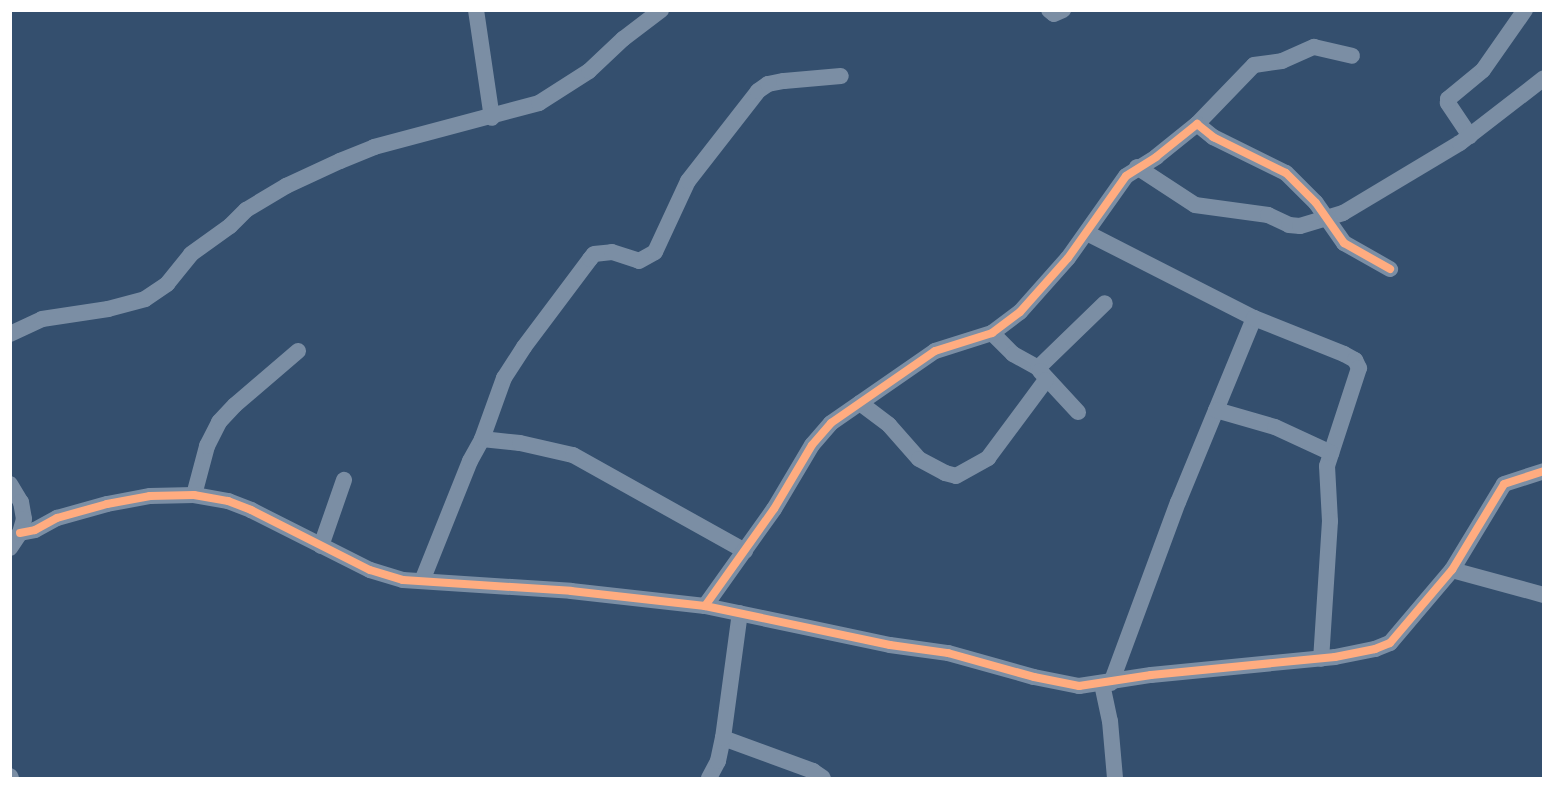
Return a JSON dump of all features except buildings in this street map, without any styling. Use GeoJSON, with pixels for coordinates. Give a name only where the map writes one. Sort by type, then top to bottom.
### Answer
{"type":"FeatureCollection","features":[{"type":"Feature","properties":{"kind":"street"},"geometry":{"type":"LineString","coordinates":[[476,10],[492,118]]}},
{"type":"Feature","properties":{"kind":"street"},"geometry":{"type":"LineString","coordinates":[[10,334],[42,319],[108,309],[145,299],[167,284],[194,251],[230,226],[246,210],[340,161],[374,147],[492,118],[539,103],[589,71],[623,39],[661,10]]}},
{"type":"Feature","properties":{"kind":"street"},"geometry":{"type":"LineString","coordinates":[[1049,10],[1054,14],[1063,10]]}},
{"type":"Feature","properties":{"kind":"street"},"geometry":{"type":"LineString","coordinates":[[1470,136],[1448,103],[1448,99],[1483,70],[1525,10]]}},
{"type":"Feature","properties":{"kind":"street"},"geometry":{"type":"LineString","coordinates":[[705,606],[745,551],[820,434],[831,423],[935,351],[992,333],[1038,294],[1087,233],[1117,186],[1137,167],[1156,157],[1197,124],[1254,65],[1282,61],[1314,47],[1352,56]]}},
{"type":"Feature","properties":{"kind":"street"},"geometry":{"type":"LineString","coordinates":[[422,581],[470,461],[482,439],[504,378],[524,347],[594,254],[612,252],[639,261],[647,259],[655,252],[688,181],[758,91],[768,84],[784,81],[841,76]]}},
{"type":"Feature","properties":{"kind":"street"},"geometry":{"type":"LineString","coordinates":[[1137,167],[1195,205],[1268,215],[1294,226],[1329,219],[1470,136],[1544,78]]}},
{"type":"Feature","properties":{"kind":"street"},"geometry":{"type":"LineString","coordinates":[[1197,124],[1213,136],[1286,173],[1298,182],[1350,248],[1390,269]]}},
{"type":"Feature","properties":{"kind":"street"},"geometry":{"type":"LineString","coordinates":[[1087,233],[1254,318],[1355,360],[1359,368],[1327,466],[1330,521],[1321,658]]}},
{"type":"Feature","properties":{"kind":"street"},"geometry":{"type":"LineString","coordinates":[[860,403],[889,425],[919,459],[945,473],[956,476],[988,458],[1042,374],[1105,303]]}},
{"type":"Feature","properties":{"kind":"street"},"geometry":{"type":"LineString","coordinates":[[1114,778],[1107,684],[1178,502],[1254,318]]}},
{"type":"Feature","properties":{"kind":"street"},"geometry":{"type":"LineString","coordinates":[[992,333],[1013,354],[1042,374],[1078,412]]}},
{"type":"Feature","properties":{"kind":"street"},"geometry":{"type":"LineString","coordinates":[[194,495],[207,447],[219,422],[235,405],[298,351]]}},
{"type":"Feature","properties":{"kind":"street"},"geometry":{"type":"LineString","coordinates":[[1216,410],[1275,427],[1331,453]]}},
{"type":"Feature","properties":{"kind":"street"},"geometry":{"type":"LineString","coordinates":[[482,439],[520,442],[573,455],[745,551]]}},
{"type":"Feature","properties":{"kind":"street"},"geometry":{"type":"LineString","coordinates":[[20,533],[35,530],[65,515],[107,504],[150,496],[194,495],[228,501],[251,510],[370,570],[404,580],[571,591],[705,606],[890,645],[948,653],[1035,677],[1079,686],[1107,684],[1151,675],[1321,658],[1375,649],[1390,643],[1452,570],[1504,484],[1544,471]]}},
{"type":"Feature","properties":{"kind":"street"},"geometry":{"type":"LineString","coordinates":[[321,546],[344,480]]}},
{"type":"Feature","properties":{"kind":"street"},"geometry":{"type":"LineString","coordinates":[[10,484],[21,502],[24,519],[20,533],[10,548]]}},
{"type":"Feature","properties":{"kind":"street"},"geometry":{"type":"LineString","coordinates":[[1452,570],[1544,595]]}},
{"type":"Feature","properties":{"kind":"street"},"geometry":{"type":"LineString","coordinates":[[709,778],[718,761],[723,738],[740,613]]}},
{"type":"Feature","properties":{"kind":"street"},"geometry":{"type":"LineString","coordinates":[[723,738],[813,771],[823,778]]}},
{"type":"Feature","properties":{"kind":"cycle path"},"geometry":{"type":"LineString","coordinates":[[705,606],[774,509],[812,445],[831,423],[935,351],[992,333],[1020,312],[1068,258],[1126,176],[1156,157],[1197,124],[1213,137],[1286,173],[1316,203],[1344,243],[1390,269]]}},
{"type":"Feature","properties":{"kind":"cycle path"},"geometry":{"type":"LineString","coordinates":[[20,533],[35,530],[57,518],[107,504],[150,496],[194,495],[228,501],[251,510],[370,570],[403,580],[571,591],[705,606],[890,645],[948,653],[1034,677],[1079,686],[1151,675],[1335,657],[1375,649],[1390,643],[1452,570],[1504,484],[1544,471]]}}]}
